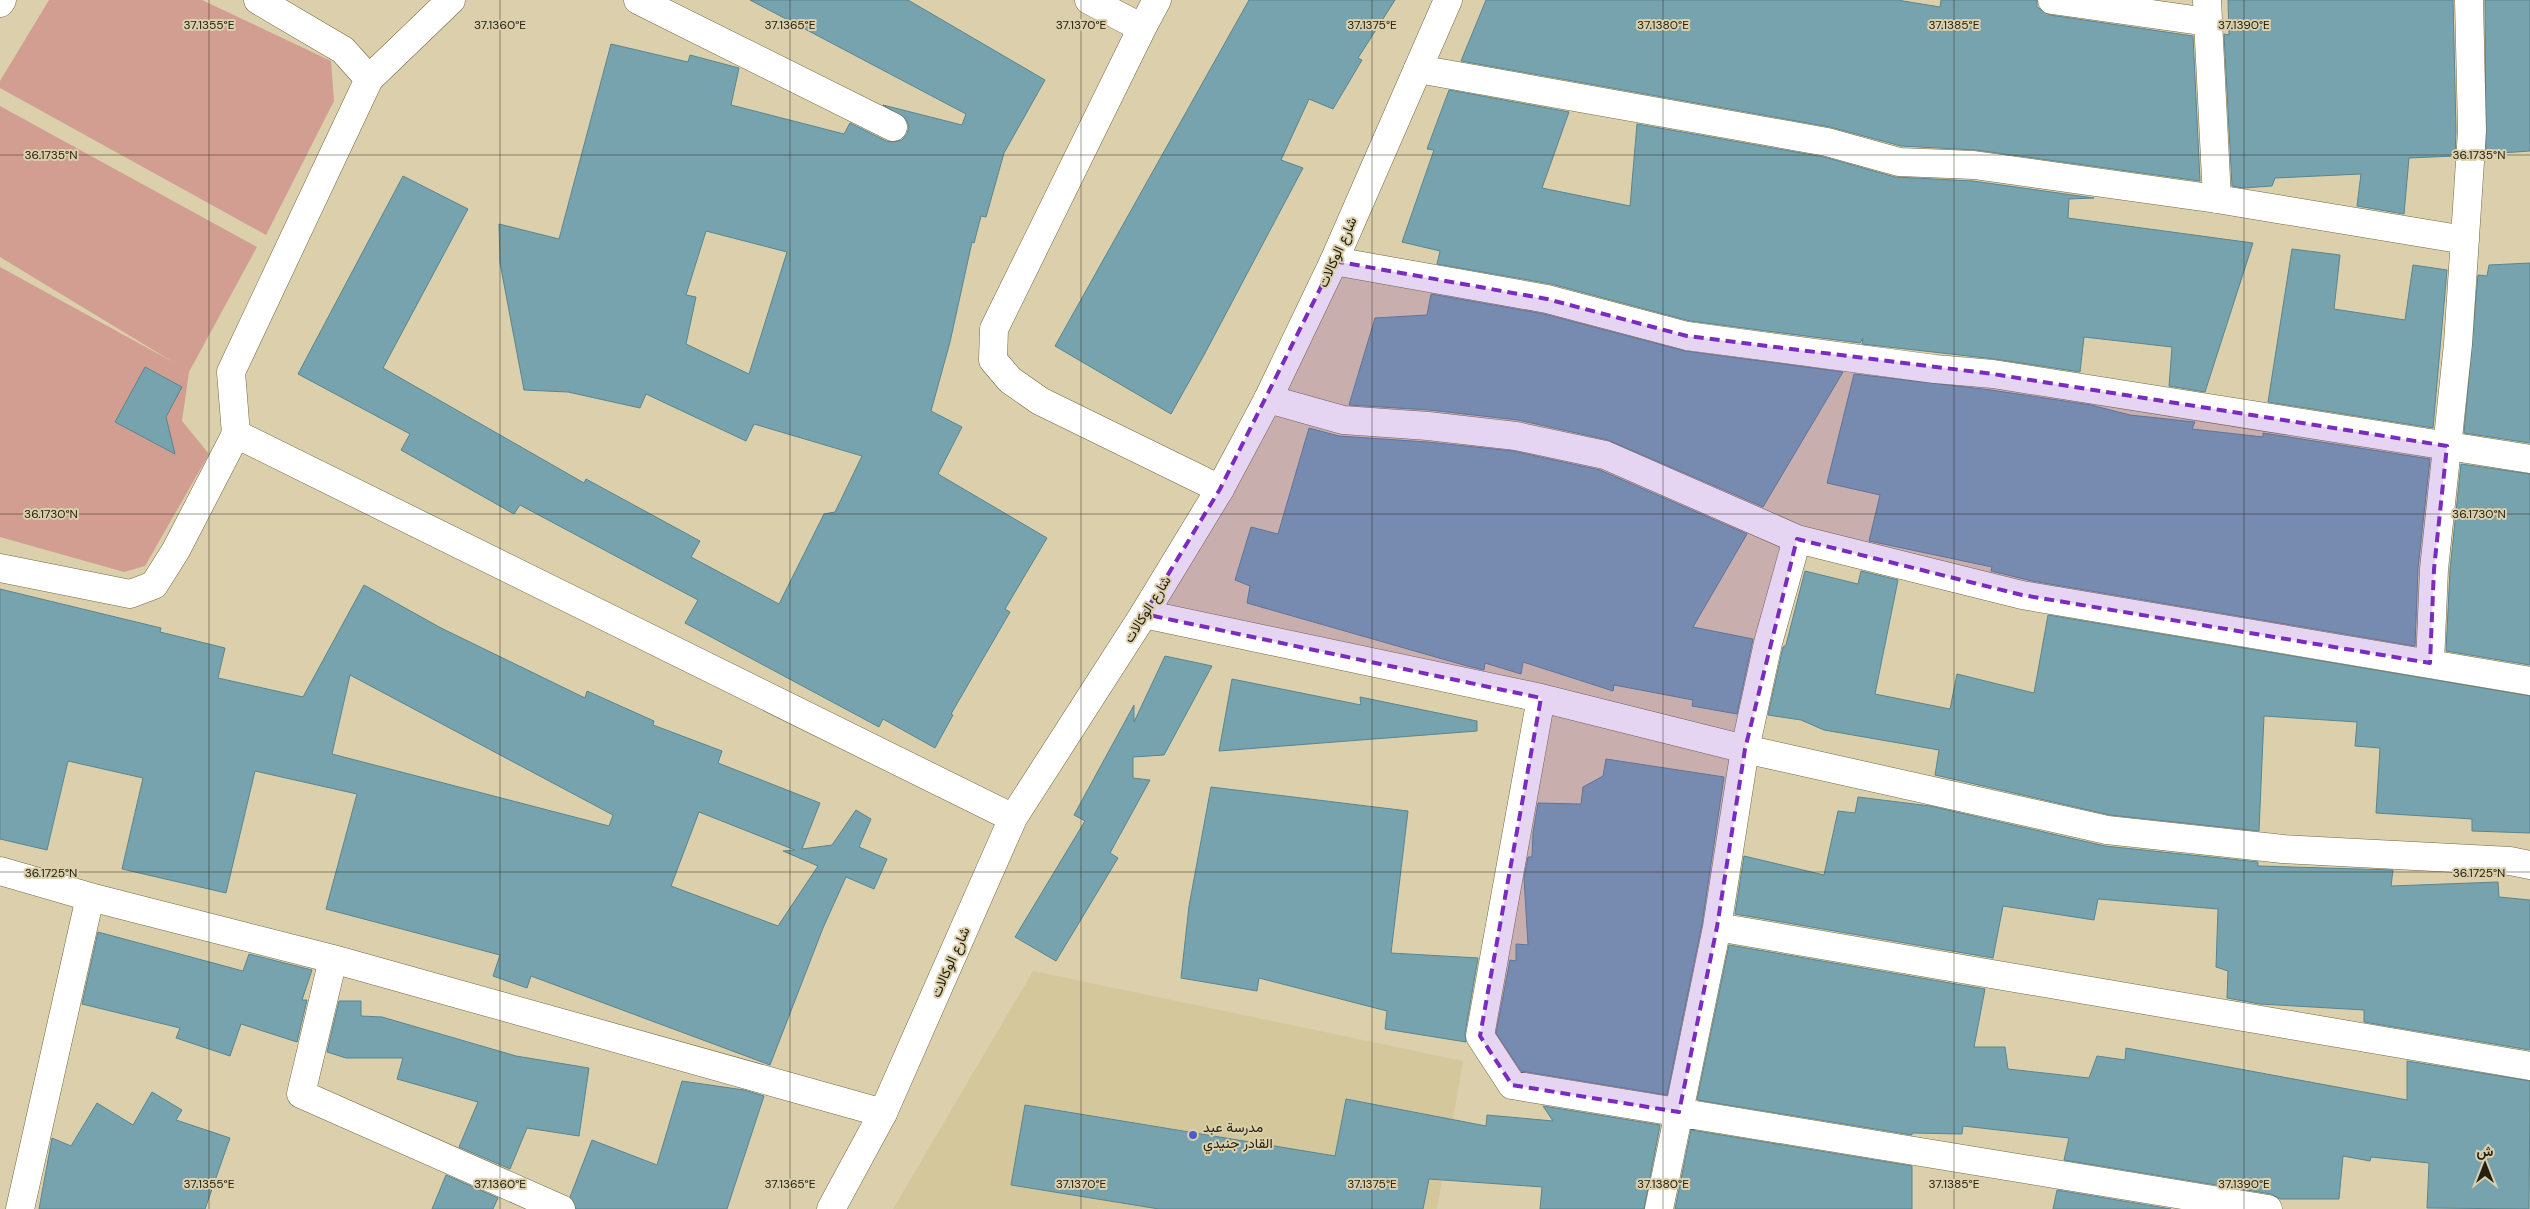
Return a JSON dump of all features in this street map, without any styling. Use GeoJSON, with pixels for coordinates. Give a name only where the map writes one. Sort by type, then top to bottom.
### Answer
{"type":"FeatureCollection","features":[{"type":"Feature","properties":{"kind":"street"},"geometry":{"type":"LineString","coordinates":[[258,0],[343,50],[369,79]]}},
{"type":"Feature","properties":{"kind":"street"},"geometry":{"type":"LineString","coordinates":[[0,568],[130,594],[154,585],[176,550],[236,434],[231,372],[369,79],[451,0]]}},
{"type":"Feature","properties":{"kind":"street"},"geometry":{"type":"LineString","coordinates":[[638,0],[893,127]]}},
{"type":"Feature","properties":{"kind":"street"},"geometry":{"type":"LineString","coordinates":[[1089,0],[1142,28]]}},
{"type":"Feature","properties":{"kind":"street"},"geometry":{"type":"LineString","coordinates":[[1157,0],[994,328],[993,360],[1010,380],[1040,401],[1220,489]]}},
{"type":"Feature","properties":{"kind":"street","name":"شارع الوكالات"},"geometry":{"type":"LineString","coordinates":[[830,1209],[884,1113],[1013,818],[1144,614],[1220,489],[1268,399],[1334,261],[1448,0]]}},
{"type":"Feature","properties":{"kind":"street"},"geometry":{"type":"LineString","coordinates":[[2052,0],[2208,11],[2217,199]]}},
{"type":"Feature","properties":{"kind":"street"},"geometry":{"type":"LineString","coordinates":[[2430,663],[2434,569],[2465,240],[2472,131],[2469,0]]}},
{"type":"Feature","properties":{"kind":"street"},"geometry":{"type":"LineString","coordinates":[[1418,69],[1827,142],[1899,162],[1974,165],[2217,199],[2465,240]]}},
{"type":"Feature","properties":{"kind":"street"},"geometry":{"type":"LineString","coordinates":[[1334,261],[1547,299],[1687,336],[1935,369],[1992,374],[2530,459]]}},
{"type":"Feature","properties":{"kind":"street"},"geometry":{"type":"LineString","coordinates":[[1268,399],[1344,420],[1428,426],[1516,436],[1605,455],[1796,539],[2022,595],[2530,681]]}},
{"type":"Feature","properties":{"kind":"street"},"geometry":{"type":"LineString","coordinates":[[236,434],[1013,818]]}},
{"type":"Feature","properties":{"kind":"street"},"geometry":{"type":"LineString","coordinates":[[1659,1209],[1717,927],[1745,749],[1768,643],[1796,539]]}},
{"type":"Feature","properties":{"kind":"street"},"geometry":{"type":"LineString","coordinates":[[1144,614],[1541,698],[1745,749],[2107,830],[2283,849],[2510,862],[2530,865]]}},
{"type":"Feature","properties":{"kind":"street"},"geometry":{"type":"LineString","coordinates":[[1541,698],[1480,1036],[1512,1085],[2268,1209]]}},
{"type":"Feature","properties":{"kind":"street"},"geometry":{"type":"LineString","coordinates":[[0,871],[90,897],[333,959],[884,1113]]}},
{"type":"Feature","properties":{"kind":"street"},"geometry":{"type":"LineString","coordinates":[[20,1209],[90,897]]}},
{"type":"Feature","properties":{"kind":"street"},"geometry":{"type":"LineString","coordinates":[[1717,927],[2530,1066]]}},
{"type":"Feature","properties":{"kind":"street"},"geometry":{"type":"LineString","coordinates":[[333,959],[301,1094],[561,1209]]}},
{"type":"Feature","properties":{"kind":"highlighted area"},"geometry":{"type":"Polygon","coordinates":[[[1334,261],[1547,299],[1687,336],[1993,374],[2447,446],[2434,569],[2430,663],[2022,595],[1797,539],[1745,749],[1717,927],[1679,1112],[1512,1085],[1480,1036],[1541,698],[1144,614],[1220,489],[1334,261]]]}},
{"type":"Feature","properties":{"kind":"shaded area"},"geometry":{"type":"Polygon","coordinates":[[[49,0],[202,0],[331,61],[334,101],[266,235],[0,88],[0,81],[49,0]]]}},
{"type":"Feature","properties":{"kind":"shaded area"},"geometry":{"type":"Polygon","coordinates":[[[0,106],[257,247],[189,372],[182,421],[209,454],[145,566],[124,572],[0,537],[0,267],[173,362],[0,257],[0,106]]]}},
{"type":"Feature","properties":{"kind":"shaded area","name":"مدرسة عبد القادر جنيدي"},"geometry":{"type":"Polygon","coordinates":[[[1033,971],[1463,1061],[1437,1209],[893,1209],[1033,971]]]}},
{"type":"Feature","properties":{"kind":"building"},"geometry":{"type":"Polygon","coordinates":[[[750,0],[908,0],[1045,80],[1004,153],[986,217],[981,216],[974,243],[972,242],[950,342],[931,411],[962,427],[938,474],[1047,538],[1005,609],[1010,612],[951,714],[953,715],[935,748],[883,719],[879,727],[685,623],[698,600],[520,505],[514,514],[401,450],[410,434],[298,374],[403,176],[468,209],[383,368],[584,483],[586,479],[700,541],[691,557],[779,604],[824,514],[835,512],[862,456],[754,424],[746,441],[646,394],[640,408],[568,392],[524,390],[500,263],[499,224],[559,239],[611,44],[688,62],[690,55],[739,68],[731,105],[844,134],[850,123],[886,141],[902,140],[907,134],[909,127],[906,119],[883,105],[962,125],[966,114],[750,0]],[[706,231],[686,295],[696,297],[686,344],[749,374],[787,252],[706,231]]]}},
{"type":"Feature","properties":{"kind":"building"},"geometry":{"type":"Polygon","coordinates":[[[1249,0],[1395,0],[1358,58],[1362,60],[1333,109],[1309,99],[1281,160],[1303,168],[1171,414],[1055,346],[1249,0]]]}},
{"type":"Feature","properties":{"kind":"building"},"geometry":{"type":"Polygon","coordinates":[[[1486,0],[1897,0],[1940,7],[1941,0],[2037,0],[2037,7],[2050,15],[2193,36],[2200,181],[1976,150],[1901,146],[1830,127],[1461,61],[1486,0]]]}},
{"type":"Feature","properties":{"kind":"building"},"geometry":{"type":"Polygon","coordinates":[[[2228,0],[2453,0],[2455,156],[2409,158],[2404,214],[2357,206],[2361,174],[2275,178],[2272,186],[2243,188],[2232,186],[2224,34],[2229,35],[2228,0]]]}},
{"type":"Feature","properties":{"kind":"building"},"geometry":{"type":"Polygon","coordinates":[[[2485,0],[2530,0],[2530,151],[2486,154],[2485,0]]]}},
{"type":"Feature","properties":{"kind":"building"},"geometry":{"type":"Polygon","coordinates":[[[1449,90],[1569,112],[1542,188],[1630,206],[1637,124],[1824,157],[1895,177],[1973,181],[2094,198],[2069,199],[2068,218],[2253,243],[2205,392],[2169,386],[2172,347],[2084,337],[2080,372],[1995,359],[1862,344],[1863,338],[1860,343],[1690,321],[1551,284],[1437,264],[1440,251],[1402,242],[1434,150],[1427,149],[1449,90]]]}},
{"type":"Feature","properties":{"kind":"building"},"geometry":{"type":"Polygon","coordinates":[[[2292,249],[2340,255],[2334,309],[2405,320],[2413,265],[2447,270],[2433,428],[2268,402],[2292,249]]]}},
{"type":"Feature","properties":{"kind":"building"},"geometry":{"type":"Polygon","coordinates":[[[2530,263],[2530,443],[2464,433],[2478,275],[2487,276],[2489,265],[2530,263]]]}},
{"type":"Feature","properties":{"kind":"building"},"geometry":{"type":"Polygon","coordinates":[[[1431,294],[1544,314],[1685,351],[1843,372],[1763,507],[1608,440],[1518,420],[1429,410],[1349,405],[1375,318],[1427,315],[1431,294]]]}},
{"type":"Feature","properties":{"kind":"building"},"geometry":{"type":"Polygon","coordinates":[[[145,367],[182,387],[166,417],[175,454],[115,422],[145,367]]]}},
{"type":"Feature","properties":{"kind":"building"},"geometry":{"type":"Polygon","coordinates":[[[1854,374],[1991,390],[2091,405],[2130,415],[2195,422],[2192,429],[2263,437],[2263,433],[2430,459],[2418,568],[2415,646],[2032,581],[1991,571],[1992,567],[1869,541],[1880,495],[1827,483],[1854,374]]]}},
{"type":"Feature","properties":{"kind":"building"},"geometry":{"type":"Polygon","coordinates":[[[1309,428],[1339,436],[1427,442],[1513,451],[1600,470],[1747,534],[1693,627],[1753,639],[1737,714],[1692,706],[1693,700],[1614,685],[1613,691],[1523,662],[1521,674],[1485,663],[1484,670],[1247,603],[1250,586],[1235,580],[1251,527],[1278,534],[1309,428]]]}},
{"type":"Feature","properties":{"kind":"building"},"geometry":{"type":"Polygon","coordinates":[[[2461,464],[2530,474],[2530,665],[2446,651],[2450,570],[2461,464]]]}},
{"type":"Feature","properties":{"kind":"building"},"geometry":{"type":"Polygon","coordinates":[[[1805,571],[1858,584],[1861,571],[1898,580],[1875,694],[1950,709],[1957,674],[2034,693],[2048,615],[2530,696],[2530,833],[2472,831],[2472,819],[2376,813],[2380,748],[2355,746],[2357,722],[2264,716],[2259,831],[2110,815],[1935,775],[1939,750],[1824,730],[1801,720],[1768,715],[1783,647],[1786,645],[1805,571]]]}},
{"type":"Feature","properties":{"kind":"building"},"geometry":{"type":"Polygon","coordinates":[[[364,585],[441,628],[585,698],[587,691],[654,721],[653,725],[722,751],[718,763],[820,803],[802,849],[832,845],[856,810],[871,819],[859,847],[887,859],[874,889],[846,877],[823,928],[770,1065],[531,976],[527,988],[493,976],[500,955],[326,909],[357,794],[255,771],[226,893],[122,869],[143,778],[68,761],[47,850],[0,839],[0,589],[161,628],[160,632],[225,648],[218,678],[303,697],[364,585]],[[350,675],[332,754],[609,826],[613,815],[350,675]],[[699,812],[671,886],[778,926],[818,866],[783,851],[795,850],[699,812]]]}},
{"type":"Feature","properties":{"kind":"building"},"geometry":{"type":"Polygon","coordinates":[[[1165,656],[1212,666],[1164,755],[1133,757],[1133,778],[1150,780],[1110,853],[1118,858],[1056,961],[1015,937],[1085,821],[1074,815],[1134,705],[1134,722],[1165,656]]]}},
{"type":"Feature","properties":{"kind":"building"},"geometry":{"type":"Polygon","coordinates":[[[1232,679],[1361,705],[1360,697],[1477,721],[1477,731],[1219,751],[1232,679]]]}},
{"type":"Feature","properties":{"kind":"building"},"geometry":{"type":"Polygon","coordinates":[[[1606,759],[1724,777],[1702,924],[1667,1095],[1521,1071],[1496,1033],[1510,960],[1516,961],[1516,944],[1528,945],[1524,878],[1528,857],[1532,857],[1533,833],[1538,803],[1581,804],[1583,787],[1603,776],[1606,759]]]}},
{"type":"Feature","properties":{"kind":"building"},"geometry":{"type":"Polygon","coordinates":[[[1211,787],[1408,811],[1391,953],[1478,958],[1465,1033],[1466,1042],[1385,1029],[1387,1011],[1259,978],[1257,991],[1181,978],[1189,906],[1211,787]]]}},
{"type":"Feature","properties":{"kind":"building"},"geometry":{"type":"Polygon","coordinates":[[[1858,797],[1930,806],[2105,846],[2258,862],[2258,866],[2393,870],[2391,886],[2498,882],[2499,897],[2530,900],[2530,1050],[2364,1022],[2364,1010],[2260,1004],[2227,998],[2228,971],[2216,967],[2218,909],[2098,899],[2094,920],[2003,906],[1993,958],[1735,914],[1744,856],[1824,875],[1838,811],[1855,813],[1858,797]]]}},
{"type":"Feature","properties":{"kind":"building"},"geometry":{"type":"Polygon","coordinates":[[[98,932],[243,971],[249,954],[312,970],[302,1000],[307,1000],[297,1042],[241,1024],[230,1056],[176,1038],[180,1028],[82,1004],[98,932]]]}},
{"type":"Feature","properties":{"kind":"building"},"geometry":{"type":"Polygon","coordinates":[[[1729,945],[1985,989],[1974,1047],[2005,1047],[2008,1069],[2089,1078],[2097,1056],[2125,1060],[2126,1048],[2407,1100],[2407,1061],[2530,1081],[2529,1209],[2427,1208],[2429,1163],[2371,1157],[2370,1161],[2343,1156],[2339,1199],[2280,1199],[2271,1194],[2064,1160],[2069,1138],[1963,1126],[1962,1134],[1912,1133],[1912,1135],[1697,1100],[1729,945]]]}},
{"type":"Feature","properties":{"kind":"building"},"geometry":{"type":"Polygon","coordinates":[[[339,1001],[361,1001],[361,1016],[382,1017],[516,1056],[589,1068],[579,1136],[527,1128],[510,1169],[459,1147],[478,1102],[397,1079],[403,1058],[346,1058],[327,1052],[339,1001]]]}},
{"type":"Feature","properties":{"kind":"building"},"geometry":{"type":"Polygon","coordinates":[[[682,1081],[744,1090],[764,1096],[727,1209],[576,1209],[570,1197],[592,1140],[657,1165],[682,1081]]]}},
{"type":"Feature","properties":{"kind":"building"},"geometry":{"type":"Polygon","coordinates":[[[152,1092],[182,1110],[176,1120],[230,1138],[205,1209],[39,1209],[52,1138],[71,1146],[97,1103],[133,1125],[152,1092]]]}},
{"type":"Feature","properties":{"kind":"building"},"geometry":{"type":"Polygon","coordinates":[[[1346,1099],[1486,1126],[1487,1115],[1553,1121],[1543,1106],[1660,1125],[1644,1209],[1540,1209],[1542,1187],[1429,1179],[1423,1209],[1159,1209],[1011,1185],[1025,1105],[1335,1156],[1346,1099]]]}},
{"type":"Feature","properties":{"kind":"building"},"geometry":{"type":"Polygon","coordinates":[[[1691,1130],[1912,1166],[1912,1209],[1675,1209],[1691,1130]]]}},
{"type":"Feature","properties":{"kind":"building"},"geometry":{"type":"Polygon","coordinates":[[[446,1175],[498,1198],[493,1209],[432,1209],[446,1175]]]}},
{"type":"Feature","properties":{"kind":"building"},"geometry":{"type":"Polygon","coordinates":[[[2057,1190],[2171,1209],[2053,1209],[2057,1190]]]}},
{"type":"Feature","properties":{"kind":"place","name":"مدرسة عبد القادر جنيدي"},"geometry":{"type":"Point","coordinates":[1193,1135]}}]}
